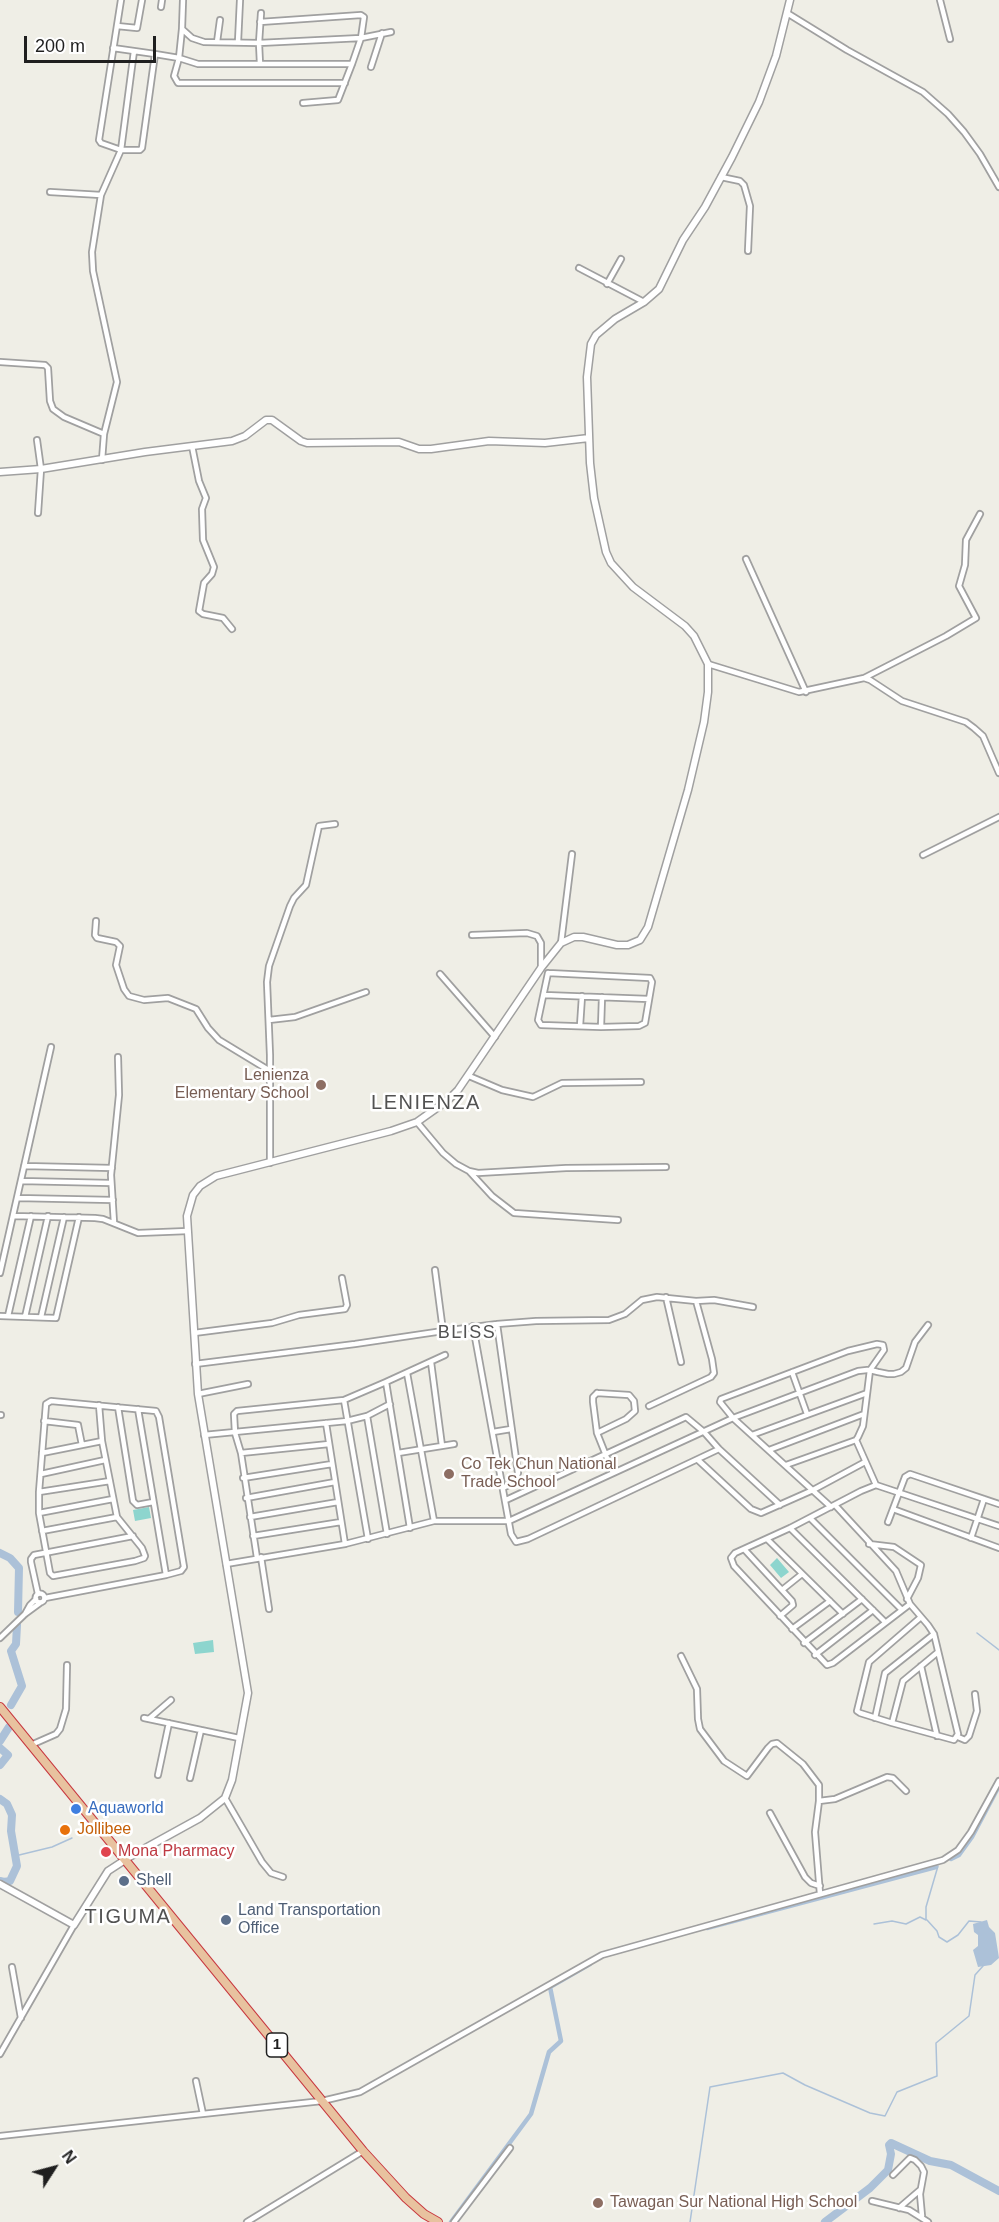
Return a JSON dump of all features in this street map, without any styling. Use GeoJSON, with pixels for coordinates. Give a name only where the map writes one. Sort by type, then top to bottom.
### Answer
{"type":"FeatureCollection","features":[{"type":"Feature","properties":{"kind":"highway","name":"1"},"geometry":{"type":"LineString","coordinates":[[0,1707],[128,1858],[363,2151],[406,2198],[424,2214],[438,2222]]}},
{"type":"Feature","properties":{"kind":"street"},"geometry":{"type":"LineString","coordinates":[[121,0],[99,140],[102,143],[122,150],[135,151],[142,148],[155,54]]}},
{"type":"Feature","properties":{"kind":"street"},"geometry":{"type":"LineString","coordinates":[[117,26],[137,28],[142,0]]}},
{"type":"Feature","properties":{"kind":"street"},"geometry":{"type":"LineString","coordinates":[[161,7],[162,0]]}},
{"type":"Feature","properties":{"kind":"street"},"geometry":{"type":"LineString","coordinates":[[183,0],[179,58],[174,76],[178,82],[345,83]]}},
{"type":"Feature","properties":{"kind":"street"},"geometry":{"type":"LineString","coordinates":[[237,42],[240,0]]}},
{"type":"Feature","properties":{"kind":"street"},"geometry":{"type":"LineString","coordinates":[[0,2054],[74,1925],[108,1871],[200,1818],[225,1798],[232,1780],[248,1694],[248,1682],[198,1394],[188,1231],[189,1205],[200,1186],[216,1176],[394,1131],[417,1122],[448,1100],[469,1076],[561,943],[574,937],[583,937],[617,945],[628,945],[640,940],[644,935],[688,789],[702,732],[708,692],[708,664],[694,636],[685,626],[633,587],[611,563],[606,552],[594,498],[589,438],[587,377],[591,344],[596,335],[615,319],[644,302],[659,289],[683,240],[721,177],[755,111],[769,79],[790,0]]}},
{"type":"Feature","properties":{"kind":"street"},"geometry":{"type":"LineString","coordinates":[[940,0],[950,39]]}},
{"type":"Feature","properties":{"kind":"street"},"geometry":{"type":"LineString","coordinates":[[260,64],[261,13]]}},
{"type":"Feature","properties":{"kind":"street"},"geometry":{"type":"LineString","coordinates":[[787,13],[923,92],[964,132],[999,187]]}},
{"type":"Feature","properties":{"kind":"street"},"geometry":{"type":"LineString","coordinates":[[260,22],[361,15],[364,19],[352,64],[338,100],[303,103]]}},
{"type":"Feature","properties":{"kind":"street"},"geometry":{"type":"LineString","coordinates":[[217,42],[220,20]]}},
{"type":"Feature","properties":{"kind":"street"},"geometry":{"type":"LineString","coordinates":[[182,29],[198,40],[259,43],[360,38],[391,32]]}},
{"type":"Feature","properties":{"kind":"street"},"geometry":{"type":"LineString","coordinates":[[371,67],[382,33]]}},
{"type":"Feature","properties":{"kind":"street"},"geometry":{"type":"LineString","coordinates":[[113,48],[179,58],[198,64],[352,64]]}},
{"type":"Feature","properties":{"kind":"street"},"geometry":{"type":"LineString","coordinates":[[102,460],[104,434],[117,382],[92,262],[101,195],[122,150],[134,51]]}},
{"type":"Feature","properties":{"kind":"street"},"geometry":{"type":"LineString","coordinates":[[721,177],[740,181],[744,185],[750,206],[748,251]]}},
{"type":"Feature","properties":{"kind":"street"},"geometry":{"type":"LineString","coordinates":[[50,192],[101,195]]}},
{"type":"Feature","properties":{"kind":"street"},"geometry":{"type":"LineString","coordinates":[[608,284],[621,259]]}},
{"type":"Feature","properties":{"kind":"street"},"geometry":{"type":"LineString","coordinates":[[579,268],[644,302]]}},
{"type":"Feature","properties":{"kind":"street"},"geometry":{"type":"LineString","coordinates":[[0,362],[45,365],[48,368],[50,401],[53,409],[64,417],[104,434]]}},
{"type":"Feature","properties":{"kind":"street"},"geometry":{"type":"LineString","coordinates":[[0,472],[41,469],[238,440],[260,423],[272,420],[307,443],[399,442],[419,449],[431,449],[489,441],[545,443],[589,438]]}},
{"type":"Feature","properties":{"kind":"street"},"geometry":{"type":"LineString","coordinates":[[37,440],[41,469],[38,513]]}},
{"type":"Feature","properties":{"kind":"street"},"geometry":{"type":"LineString","coordinates":[[192,446],[199,482],[206,498],[202,509],[204,544],[214,567],[212,574],[204,584],[199,611],[223,618],[232,629]]}},
{"type":"Feature","properties":{"kind":"street"},"geometry":{"type":"LineString","coordinates":[[708,664],[789,690],[806,692],[864,678],[946,636],[976,618],[959,586],[965,565],[966,540],[980,514]]}},
{"type":"Feature","properties":{"kind":"street"},"geometry":{"type":"LineString","coordinates":[[746,559],[806,692]]}},
{"type":"Feature","properties":{"kind":"street"},"geometry":{"type":"LineString","coordinates":[[864,678],[902,701],[966,722],[983,736],[999,773]]}},
{"type":"Feature","properties":{"kind":"street"},"geometry":{"type":"LineString","coordinates":[[922,855],[999,818]]}},
{"type":"Feature","properties":{"kind":"street"},"geometry":{"type":"LineString","coordinates":[[270,1163],[267,982],[273,952],[290,906],[306,885],[319,826],[335,824]]}},
{"type":"Feature","properties":{"kind":"street"},"geometry":{"type":"LineString","coordinates":[[561,943],[572,854]]}},
{"type":"Feature","properties":{"kind":"street"},"geometry":{"type":"LineString","coordinates":[[96,921],[95,935],[97,938],[116,942],[120,946],[116,965],[124,989],[129,996],[144,1000],[168,998],[196,1009],[219,1040],[270,1071]]}},
{"type":"Feature","properties":{"kind":"street"},"geometry":{"type":"LineString","coordinates":[[472,935],[527,933],[537,936],[541,943],[539,972]]}},
{"type":"Feature","properties":{"kind":"street"},"geometry":{"type":"LineString","coordinates":[[539,972],[547,976],[647,977],[652,982],[646,1019],[642,1025],[601,1027],[541,1025],[538,1020],[547,976]]}},
{"type":"Feature","properties":{"kind":"street"},"geometry":{"type":"LineString","coordinates":[[440,974],[495,1037]]}},
{"type":"Feature","properties":{"kind":"street"},"geometry":{"type":"LineString","coordinates":[[269,1020],[295,1017],[366,992]]}},
{"type":"Feature","properties":{"kind":"street"},"geometry":{"type":"LineString","coordinates":[[544,994],[649,999]]}},
{"type":"Feature","properties":{"kind":"street"},"geometry":{"type":"LineString","coordinates":[[580,1026],[582,996]]}},
{"type":"Feature","properties":{"kind":"street"},"geometry":{"type":"LineString","coordinates":[[601,1027],[602,997]]}},
{"type":"Feature","properties":{"kind":"street"},"geometry":{"type":"LineString","coordinates":[[0,1273],[51,1047]]}},
{"type":"Feature","properties":{"kind":"street"},"geometry":{"type":"LineString","coordinates":[[114,1223],[111,1184],[119,1095],[118,1057]]}},
{"type":"Feature","properties":{"kind":"street"},"geometry":{"type":"LineString","coordinates":[[469,1076],[502,1090],[533,1097],[562,1083],[641,1082]]}},
{"type":"Feature","properties":{"kind":"street"},"geometry":{"type":"LineString","coordinates":[[417,1122],[443,1153],[469,1171],[492,1196],[514,1213],[618,1220]]}},
{"type":"Feature","properties":{"kind":"street"},"geometry":{"type":"LineString","coordinates":[[24,1166],[112,1168]]}},
{"type":"Feature","properties":{"kind":"street"},"geometry":{"type":"LineString","coordinates":[[469,1171],[478,1173],[566,1168],[666,1167]]}},
{"type":"Feature","properties":{"kind":"street"},"geometry":{"type":"LineString","coordinates":[[21,1181],[111,1184]]}},
{"type":"Feature","properties":{"kind":"street"},"geometry":{"type":"LineString","coordinates":[[17,1198],[114,1200]]}},
{"type":"Feature","properties":{"kind":"street"},"geometry":{"type":"LineString","coordinates":[[13,1216],[103,1219],[138,1233],[188,1231]]}},
{"type":"Feature","properties":{"kind":"street"},"geometry":{"type":"LineString","coordinates":[[8,1316],[31,1216]]}},
{"type":"Feature","properties":{"kind":"street"},"geometry":{"type":"LineString","coordinates":[[25,1317],[48,1216]]}},
{"type":"Feature","properties":{"kind":"street"},"geometry":{"type":"LineString","coordinates":[[41,1317],[64,1217]]}},
{"type":"Feature","properties":{"kind":"street"},"geometry":{"type":"LineString","coordinates":[[0,1316],[56,1318],[79,1217]]}},
{"type":"Feature","properties":{"kind":"street"},"geometry":{"type":"LineString","coordinates":[[435,1270],[443,1330]]}},
{"type":"Feature","properties":{"kind":"street"},"geometry":{"type":"LineString","coordinates":[[194,1333],[272,1323],[345,1309],[347,1305],[342,1278]]}},
{"type":"Feature","properties":{"kind":"street"},"geometry":{"type":"LineString","coordinates":[[666,1297],[681,1362]]}},
{"type":"Feature","properties":{"kind":"street"},"geometry":{"type":"LineString","coordinates":[[195,1364],[355,1344],[473,1326],[536,1321],[609,1320],[618,1318],[648,1298],[714,1300],[753,1307]]}},
{"type":"Feature","properties":{"kind":"street"},"geometry":{"type":"LineString","coordinates":[[649,1406],[711,1377],[714,1373],[696,1301]]}},
{"type":"Feature","properties":{"kind":"street"},"geometry":{"type":"LineString","coordinates":[[497,1324],[518,1473],[514,1482],[503,1488]]}},
{"type":"Feature","properties":{"kind":"street"},"geometry":{"type":"LineString","coordinates":[[226,1564],[345,1544],[434,1521],[509,1521],[733,1418],[800,1392],[858,1371],[870,1370],[894,1374],[906,1368],[915,1342],[928,1324]]}},
{"type":"Feature","properties":{"kind":"street"},"geometry":{"type":"LineString","coordinates":[[473,1326],[509,1521],[513,1539],[516,1542],[521,1542],[719,1449]]}},
{"type":"Feature","properties":{"kind":"street"},"geometry":{"type":"LineString","coordinates":[[786,1465],[856,1440],[862,1432],[870,1370],[884,1350],[881,1343],[792,1372],[720,1399],[720,1402],[733,1418],[813,1490],[833,1506],[896,1571],[908,1601],[934,1634],[958,1737]]}},
{"type":"Feature","properties":{"kind":"street"},"geometry":{"type":"LineString","coordinates":[[269,1609],[253,1536],[241,1453],[235,1432],[233,1417],[237,1411],[344,1400],[445,1355]]}},
{"type":"Feature","properties":{"kind":"street"},"geometry":{"type":"LineString","coordinates":[[431,1362],[442,1446]]}},
{"type":"Feature","properties":{"kind":"street"},"geometry":{"type":"LineString","coordinates":[[792,1372],[807,1414]]}},
{"type":"Feature","properties":{"kind":"street"},"geometry":{"type":"LineString","coordinates":[[407,1373],[434,1521]]}},
{"type":"Feature","properties":{"kind":"street"},"geometry":{"type":"LineString","coordinates":[[387,1382],[410,1527]]}},
{"type":"Feature","properties":{"kind":"street"},"geometry":{"type":"LineString","coordinates":[[198,1394],[248,1384]]}},
{"type":"Feature","properties":{"kind":"street"},"geometry":{"type":"LineString","coordinates":[[597,1433],[633,1416],[635,1407],[632,1397],[602,1393],[595,1394],[593,1402],[597,1433],[613,1473]]}},
{"type":"Feature","properties":{"kind":"street"},"geometry":{"type":"LineString","coordinates":[[752,1435],[867,1393]]}},
{"type":"Feature","properties":{"kind":"street"},"geometry":{"type":"LineString","coordinates":[[344,1400],[368,1539]]}},
{"type":"Feature","properties":{"kind":"street"},"geometry":{"type":"LineString","coordinates":[[0,1638],[43,1594],[45,1598],[166,1575],[180,1571],[184,1565],[159,1417],[153,1410],[138,1409],[99,1405],[50,1401],[46,1404],[44,1421],[39,1513],[50,1573],[53,1576],[135,1562],[146,1556],[117,1517],[105,1460],[99,1405]]}},
{"type":"Feature","properties":{"kind":"street"},"geometry":{"type":"LineString","coordinates":[[204,1435],[347,1421],[367,1416],[390,1404]]}},
{"type":"Feature","properties":{"kind":"street"},"geometry":{"type":"LineString","coordinates":[[118,1407],[133,1501],[137,1505],[153,1502]]}},
{"type":"Feature","properties":{"kind":"street"},"geometry":{"type":"LineString","coordinates":[[138,1409],[166,1575]]}},
{"type":"Feature","properties":{"kind":"street"},"geometry":{"type":"LineString","coordinates":[[769,1450],[864,1414]]}},
{"type":"Feature","properties":{"kind":"street"},"geometry":{"type":"LineString","coordinates":[[367,1416],[387,1534]]}},
{"type":"Feature","properties":{"kind":"street"},"geometry":{"type":"LineString","coordinates":[[506,1500],[681,1418],[689,1418],[780,1505]]}},
{"type":"Feature","properties":{"kind":"street"},"geometry":{"type":"LineString","coordinates":[[44,1421],[78,1423],[82,1445]]}},
{"type":"Feature","properties":{"kind":"street"},"geometry":{"type":"LineString","coordinates":[[326,1424],[345,1544]]}},
{"type":"Feature","properties":{"kind":"street"},"geometry":{"type":"LineString","coordinates":[[493,1432],[511,1429]]}},
{"type":"Feature","properties":{"kind":"street"},"geometry":{"type":"LineString","coordinates":[[856,1440],[876,1485]]}},
{"type":"Feature","properties":{"kind":"street"},"geometry":{"type":"LineString","coordinates":[[42,1453],[102,1441]]}},
{"type":"Feature","properties":{"kind":"street"},"geometry":{"type":"LineString","coordinates":[[241,1453],[329,1444]]}},
{"type":"Feature","properties":{"kind":"street"},"geometry":{"type":"LineString","coordinates":[[398,1453],[454,1444]]}},
{"type":"Feature","properties":{"kind":"street"},"geometry":{"type":"LineString","coordinates":[[41,1474],[105,1460]]}},
{"type":"Feature","properties":{"kind":"street"},"geometry":{"type":"LineString","coordinates":[[698,1460],[756,1512],[765,1512],[813,1490],[865,1462]]}},
{"type":"Feature","properties":{"kind":"street"},"geometry":{"type":"LineString","coordinates":[[243,1478],[332,1464]]}},
{"type":"Feature","properties":{"kind":"street"},"geometry":{"type":"LineString","coordinates":[[888,1522],[905,1477],[912,1474],[999,1504]]}},
{"type":"Feature","properties":{"kind":"street"},"geometry":{"type":"LineString","coordinates":[[39,1492],[110,1481]]}},
{"type":"Feature","properties":{"kind":"street"},"geometry":{"type":"LineString","coordinates":[[246,1498],[335,1482]]}},
{"type":"Feature","properties":{"kind":"street"},"geometry":{"type":"LineString","coordinates":[[869,1544],[894,1547],[921,1565],[918,1578],[902,1610],[830,1665],[824,1664],[815,1655],[731,1561],[732,1555],[876,1485],[999,1526]]}},
{"type":"Feature","properties":{"kind":"street"},"geometry":{"type":"LineString","coordinates":[[39,1513],[113,1499]]}},
{"type":"Feature","properties":{"kind":"street"},"geometry":{"type":"LineString","coordinates":[[971,1538],[984,1499]]}},
{"type":"Feature","properties":{"kind":"street"},"geometry":{"type":"LineString","coordinates":[[250,1517],[338,1502]]}},
{"type":"Feature","properties":{"kind":"street"},"geometry":{"type":"LineString","coordinates":[[893,1509],[999,1548]]}},
{"type":"Feature","properties":{"kind":"street"},"geometry":{"type":"LineString","coordinates":[[42,1532],[117,1517]]}},
{"type":"Feature","properties":{"kind":"street"},"geometry":{"type":"LineString","coordinates":[[810,1518],[902,1610]]}},
{"type":"Feature","properties":{"kind":"street"},"geometry":{"type":"LineString","coordinates":[[253,1536],[341,1522]]}},
{"type":"Feature","properties":{"kind":"street"},"geometry":{"type":"LineString","coordinates":[[790,1528],[885,1622]]}},
{"type":"Feature","properties":{"kind":"street"},"geometry":{"type":"LineString","coordinates":[[38,1598],[31,1559],[34,1555],[133,1536]]}},
{"type":"Feature","properties":{"kind":"street"},"geometry":{"type":"LineString","coordinates":[[767,1539],[843,1614]]}},
{"type":"Feature","properties":{"kind":"street"},"geometry":{"type":"LineString","coordinates":[[744,1549],[793,1603],[780,1616]]}},
{"type":"Feature","properties":{"kind":"street"},"geometry":{"type":"LineString","coordinates":[[782,1590],[802,1574]]}},
{"type":"Feature","properties":{"kind":"street"},"geometry":{"type":"LineString","coordinates":[[804,1643],[862,1599]]}},
{"type":"Feature","properties":{"kind":"street"},"geometry":{"type":"LineString","coordinates":[[792,1629],[830,1601]]}},
{"type":"Feature","properties":{"kind":"street"},"geometry":{"type":"LineString","coordinates":[[815,1655],[873,1610]]}},
{"type":"Feature","properties":{"kind":"street"},"geometry":{"type":"LineString","coordinates":[[921,1617],[868,1663],[857,1711],[937,1736],[954,1740],[958,1737]]}},
{"type":"Feature","properties":{"kind":"street"},"geometry":{"type":"LineString","coordinates":[[875,1718],[885,1673],[934,1634]]}},
{"type":"Feature","properties":{"kind":"street"},"geometry":{"type":"LineString","coordinates":[[892,1723],[902,1683],[938,1652]]}},
{"type":"Feature","properties":{"kind":"street"},"geometry":{"type":"LineString","coordinates":[[681,1656],[698,1694],[699,1726],[719,1756],[747,1776],[770,1746],[775,1743],[781,1745],[803,1764],[819,1785],[815,1826],[820,1894]]}},
{"type":"Feature","properties":{"kind":"street"},"geometry":{"type":"LineString","coordinates":[[31,1745],[56,1734],[60,1729],[66,1709],[67,1665]]}},
{"type":"Feature","properties":{"kind":"street"},"geometry":{"type":"LineString","coordinates":[[921,1666],[937,1736]]}},
{"type":"Feature","properties":{"kind":"street"},"geometry":{"type":"LineString","coordinates":[[958,1737],[965,1740],[969,1736],[977,1711],[975,1694]]}},
{"type":"Feature","properties":{"kind":"street"},"geometry":{"type":"LineString","coordinates":[[171,1700],[147,1718],[239,1738]]}},
{"type":"Feature","properties":{"kind":"street"},"geometry":{"type":"LineString","coordinates":[[158,1775],[169,1723]]}},
{"type":"Feature","properties":{"kind":"street"},"geometry":{"type":"LineString","coordinates":[[190,1778],[201,1730]]}},
{"type":"Feature","properties":{"kind":"street"},"geometry":{"type":"LineString","coordinates":[[819,1801],[835,1799],[887,1777],[894,1778],[906,1791]]}},
{"type":"Feature","properties":{"kind":"street"},"geometry":{"type":"LineString","coordinates":[[0,2136],[322,2101],[371,2087],[602,1954],[943,1860],[958,1850],[971,1832],[999,1781]]}},
{"type":"Feature","properties":{"kind":"street"},"geometry":{"type":"LineString","coordinates":[[225,1798],[262,1862],[271,1873],[283,1877]]}},
{"type":"Feature","properties":{"kind":"street"},"geometry":{"type":"LineString","coordinates":[[770,1813],[807,1880],[820,1886]]}},
{"type":"Feature","properties":{"kind":"street"},"geometry":{"type":"LineString","coordinates":[[0,1884],[74,1925]]}},
{"type":"Feature","properties":{"kind":"street"},"geometry":{"type":"LineString","coordinates":[[12,1967],[21,2018]]}},
{"type":"Feature","properties":{"kind":"street"},"geometry":{"type":"LineString","coordinates":[[196,2081],[202,2114]]}},
{"type":"Feature","properties":{"kind":"street"},"geometry":{"type":"LineString","coordinates":[[454,2222],[510,2148]]}},
{"type":"Feature","properties":{"kind":"street"},"geometry":{"type":"LineString","coordinates":[[247,2222],[363,2151]]}},
{"type":"Feature","properties":{"kind":"street"},"geometry":{"type":"LineString","coordinates":[[893,2175],[907,2160],[912,2158],[924,2172],[920,2190],[922,2216]]}},
{"type":"Feature","properties":{"kind":"street"},"geometry":{"type":"LineString","coordinates":[[900,2208],[920,2190]]}},
{"type":"Feature","properties":{"kind":"street"},"geometry":{"type":"LineString","coordinates":[[872,2201],[922,2216],[928,2222]]}},
{"type":"Feature","properties":{"kind":"shaded area"},"geometry":{"type":"Polygon","coordinates":[[[149,1507],[151,1518],[135,1521],[133,1510],[149,1507]]]}},
{"type":"Feature","properties":{"kind":"shaded area"},"geometry":{"type":"Polygon","coordinates":[[[777,1558],[789,1572],[781,1578],[770,1565],[777,1558]]]}},
{"type":"Feature","properties":{"kind":"shaded area"},"geometry":{"type":"Polygon","coordinates":[[[213,1640],[214,1652],[195,1654],[193,1643],[213,1640]]]}},
{"type":"Feature","properties":{"kind":"shaded area"},"geometry":{"type":"Polygon","coordinates":[[[987,1920],[989,1927],[995,1933],[999,1958],[991,1965],[978,1967],[973,1950],[978,1946],[978,1935],[974,1932],[973,1924],[987,1920]]]}},
{"type":"Feature","properties":{"kind":"waterway"},"geometry":{"type":"LineString","coordinates":[[0,1553],[10,1558],[19,1568],[18,1612]]}},
{"type":"Feature","properties":{"kind":"waterway"},"geometry":{"type":"LineString","coordinates":[[11,1705],[22,1686],[11,1651],[16,1644],[17,1625]]}},
{"type":"Feature","properties":{"kind":"waterway"},"geometry":{"type":"LineString","coordinates":[[977,1633],[999,1650]]}},
{"type":"Feature","properties":{"kind":"waterway"},"geometry":{"type":"LineString","coordinates":[[0,1741],[9,1727]]}},
{"type":"Feature","properties":{"kind":"waterway"},"geometry":{"type":"LineString","coordinates":[[0,1748],[8,1755],[0,1765]]}},
{"type":"Feature","properties":{"kind":"waterway"},"geometry":{"type":"LineString","coordinates":[[951,1859],[959,1855],[972,1837],[999,1786]]}},
{"type":"Feature","properties":{"kind":"waterway"},"geometry":{"type":"LineString","coordinates":[[0,1799],[7,1804],[12,1815],[11,1831],[17,1866],[10,1881],[0,1881]]}},
{"type":"Feature","properties":{"kind":"waterway"},"geometry":{"type":"LineString","coordinates":[[15,1856],[52,1847],[72,1838]]}},
{"type":"Feature","properties":{"kind":"waterway"},"geometry":{"type":"LineString","coordinates":[[874,1924],[892,1921],[906,1924],[920,1917],[926,1920],[926,1907],[938,1866]]}},
{"type":"Feature","properties":{"kind":"waterway"},"geometry":{"type":"LineString","coordinates":[[707,1928],[936,1867]]}},
{"type":"Feature","properties":{"kind":"waterway"},"geometry":{"type":"LineString","coordinates":[[927,1920],[937,1931],[939,1937],[947,1942],[958,1935],[969,1921],[981,1922]]}},
{"type":"Feature","properties":{"kind":"waterway"},"geometry":{"type":"LineString","coordinates":[[451,2222],[531,2114],[549,2052],[561,2041],[550,1987],[590,1964]]}},
{"type":"Feature","properties":{"kind":"waterway"},"geometry":{"type":"LineString","coordinates":[[690,2222],[710,2087],[783,2073],[870,2113],[885,2116],[897,2092],[937,2076],[936,2043],[969,2016],[975,1975],[983,1966]]}},
{"type":"Feature","properties":{"kind":"waterway"},"geometry":{"type":"LineString","coordinates":[[825,2222],[870,2188],[888,2170],[891,2143],[930,2161],[951,2165],[999,2191]]}},
{"type":"Feature","properties":{"kind":"place","name":"Lenienza Elementary School"},"geometry":{"type":"Point","coordinates":[321,1085]}},
{"type":"Feature","properties":{"kind":"place","name":"Co Tek Chun National Trade School"},"geometry":{"type":"Point","coordinates":[449,1474]}},
{"type":"Feature","properties":{"kind":"place","name":"Aquaworld"},"geometry":{"type":"Point","coordinates":[76,1809]}},
{"type":"Feature","properties":{"kind":"place","name":"Jollibee"},"geometry":{"type":"Point","coordinates":[65,1830]}},
{"type":"Feature","properties":{"kind":"place","name":"Mona Pharmacy"},"geometry":{"type":"Point","coordinates":[106,1852]}},
{"type":"Feature","properties":{"kind":"place","name":"Shell"},"geometry":{"type":"Point","coordinates":[124,1881]}},
{"type":"Feature","properties":{"kind":"place","name":"Land Transportation Office"},"geometry":{"type":"Point","coordinates":[226,1920]}},
{"type":"Feature","properties":{"kind":"place","name":"Tawagan Sur National High School"},"geometry":{"type":"Point","coordinates":[598,2203]}},
{"type":"Feature","properties":{"kind":"district","name":"LENIENZA"},"geometry":{"type":"Point","coordinates":[426,1103]}},
{"type":"Feature","properties":{"kind":"district","name":"BLISS"},"geometry":{"type":"Point","coordinates":[467,1333]}},
{"type":"Feature","properties":{"kind":"district","name":"TIGUMA"},"geometry":{"type":"Point","coordinates":[128,1917]}}]}
